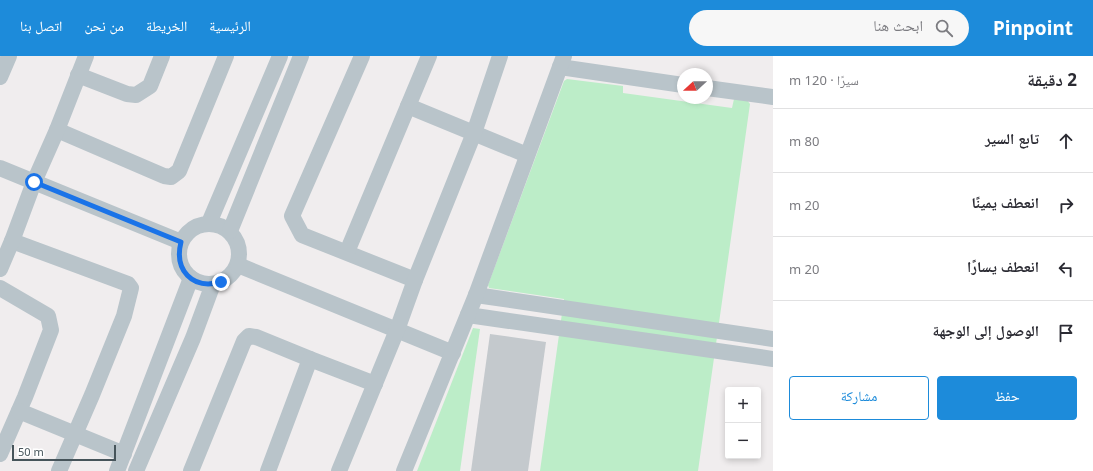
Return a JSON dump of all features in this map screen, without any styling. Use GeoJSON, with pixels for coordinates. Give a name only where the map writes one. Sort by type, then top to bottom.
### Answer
{"type":"FeatureCollection","features":[{"type":"Feature","properties":{"kind":"street"},"geometry":{"type":"LineString","coordinates":[[0,77],[9,56]]}},
{"type":"Feature","properties":{"kind":"street"},"geometry":{"type":"LineString","coordinates":[[0,269],[86,56]]}},
{"type":"Feature","properties":{"kind":"street"},"geometry":{"type":"LineString","coordinates":[[78,75],[127,94],[136,95],[150,86],[162,56]]}},
{"type":"Feature","properties":{"kind":"street"},"geometry":{"type":"LineString","coordinates":[[57,130],[164,176],[171,177],[179,171],[226,56]]}},
{"type":"Feature","properties":{"kind":"street"},"geometry":{"type":"LineString","coordinates":[[209,223],[280,56]]}},
{"type":"Feature","properties":{"kind":"street"},"geometry":{"type":"LineString","coordinates":[[230,231],[301,56]]}},
{"type":"Feature","properties":{"kind":"street"},"geometry":{"type":"LineString","coordinates":[[362,56],[292,216],[302,235],[415,280]]}},
{"type":"Feature","properties":{"kind":"street"},"geometry":{"type":"LineString","coordinates":[[347,252],[429,56]]}},
{"type":"Feature","properties":{"kind":"street"},"geometry":{"type":"LineString","coordinates":[[340,471],[474,134],[500,56]]}},
{"type":"Feature","properties":{"kind":"street"},"geometry":{"type":"LineString","coordinates":[[404,471],[476,296],[562,61],[677,83]]}},
{"type":"Feature","properties":{"kind":"street"},"geometry":{"type":"LineString","coordinates":[[713,89],[773,98]]}},
{"type":"Feature","properties":{"kind":"street"},"geometry":{"type":"LineString","coordinates":[[408,106],[527,155]]}},
{"type":"Feature","properties":{"kind":"street"},"geometry":{"type":"LineString","coordinates":[[0,168],[181,242]]}},
{"type":"Feature","properties":{"kind":"street"},"geometry":{"type":"LineString","coordinates":[[209,223],[220,225],[230,231],[236,240],[240,252],[238,265],[234,272],[221,282],[213,284],[201,284],[191,278],[184,271],[180,262],[179,252],[181,242],[188,232],[197,226],[209,223]]}},
{"type":"Feature","properties":{"kind":"street"},"geometry":{"type":"LineString","coordinates":[[12,241],[128,284],[130,288],[124,316],[59,471]]}},
{"type":"Feature","properties":{"kind":"street"},"geometry":{"type":"LineString","coordinates":[[238,265],[453,353]]}},
{"type":"Feature","properties":{"kind":"street"},"geometry":{"type":"LineString","coordinates":[[116,471],[124,454],[191,278]]}},
{"type":"Feature","properties":{"kind":"street"},"geometry":{"type":"LineString","coordinates":[[136,471],[193,338],[213,284]]}},
{"type":"Feature","properties":{"kind":"street"},"geometry":{"type":"LineString","coordinates":[[0,288],[48,316],[51,330],[0,454]]}},
{"type":"Feature","properties":{"kind":"street"},"geometry":{"type":"LineString","coordinates":[[476,296],[773,339]]}},
{"type":"Feature","properties":{"kind":"street"},"geometry":{"type":"LineString","coordinates":[[468,315],[773,359]]}},
{"type":"Feature","properties":{"kind":"street"},"geometry":{"type":"LineString","coordinates":[[191,471],[244,341],[248,336],[256,337],[375,384]]}},
{"type":"Feature","properties":{"kind":"street"},"geometry":{"type":"LineString","coordinates":[[268,471],[310,359]]}},
{"type":"Feature","properties":{"kind":"street"},"geometry":{"type":"LineString","coordinates":[[19,410],[124,454]]}},
{"type":"Feature","properties":{"kind":"green space"},"geometry":{"type":"Polygon","coordinates":[[[567,79],[623,86],[623,93],[677,100],[677,104],[703,104],[732,108],[734,99],[747,100],[750,104],[698,471],[540,471],[564,299],[489,288],[488,285],[564,81],[567,79]]]}},
{"type":"Feature","properties":{"kind":"green space"},"geometry":{"type":"Polygon","coordinates":[[[473,328],[480,329],[460,471],[417,471],[473,328]]]}},
{"type":"Feature","properties":{"kind":"building"},"geometry":{"type":"Polygon","coordinates":[[[490,334],[546,342],[528,471],[471,471],[490,334]]]}},
{"type":"Feature","properties":{"kind":"route"},"geometry":{"type":"LineString","coordinates":[[34,182],[181,242],[179,252],[180,262],[184,271],[191,278],[201,284],[221,282]]}}]}
